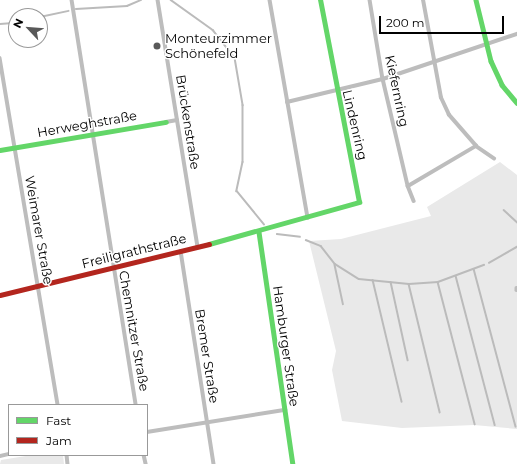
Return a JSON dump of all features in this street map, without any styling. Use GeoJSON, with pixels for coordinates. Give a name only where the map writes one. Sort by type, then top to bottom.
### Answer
{"type":"FeatureCollection","features":[{"type":"Feature","properties":{"kind":"street","name":"Chemnitzer Straße"},"geometry":{"type":"LineString","coordinates":[[72,0],[113,268],[136,404]]}},
{"type":"Feature","properties":{"kind":"street","name":"Brückenstraße"},"geometry":{"type":"LineString","coordinates":[[158,0],[198,246]]}},
{"type":"Feature","properties":{"kind":"street"},"geometry":{"type":"LineString","coordinates":[[270,0],[308,218]]}},
{"type":"Feature","properties":{"kind":"street","name":"Lindenring"},"geometry":{"type":"LineString","coordinates":[[273,228],[359,202],[336,91],[320,0]]}},
{"type":"Feature","properties":{"kind":"street","name":"Kiefernring"},"geometry":{"type":"LineString","coordinates":[[370,0],[383,80],[408,186],[414,201]]}},
{"type":"Feature","properties":{"kind":"street"},"geometry":{"type":"LineString","coordinates":[[423,0],[434,63],[446,110],[476,146],[494,158]]}},
{"type":"Feature","properties":{"kind":"street"},"geometry":{"type":"LineString","coordinates":[[476,0],[485,46],[499,80],[517,103]]}},
{"type":"Feature","properties":{"kind":"street"},"geometry":{"type":"LineString","coordinates":[[288,102],[383,80],[517,34]]}},
{"type":"Feature","properties":{"kind":"street","name":"Weimarer Straße"},"geometry":{"type":"LineString","coordinates":[[0,58],[58,404]]}},
{"type":"Feature","properties":{"kind":"street","name":"Herweghstraße"},"geometry":{"type":"LineString","coordinates":[[0,150],[177,120]]}},
{"type":"Feature","properties":{"kind":"street"},"geometry":{"type":"LineString","coordinates":[[408,186],[476,146]]}},
{"type":"Feature","properties":{"kind":"street","name":"Freiligrathstraße"},"geometry":{"type":"LineString","coordinates":[[0,296],[273,228]]}},
{"type":"Feature","properties":{"kind":"street","name":"Hamburger Straße"},"geometry":{"type":"LineString","coordinates":[[258,232],[293,464]]}},
{"type":"Feature","properties":{"kind":"street","name":"Bremer Straße"},"geometry":{"type":"LineString","coordinates":[[181,251],[214,464]]}},
{"type":"Feature","properties":{"kind":"street"},"geometry":{"type":"LineString","coordinates":[[148,432],[285,410]]}},
{"type":"Feature","properties":{"kind":"shaded area"},"geometry":{"type":"Polygon","coordinates":[[[500,162],[517,175],[517,429],[474,425],[402,428],[342,421],[332,370],[336,351],[309,241],[341,239],[431,216],[427,207],[500,162]]]}},
{"type":"Feature","properties":{"kind":"shaded area"},"geometry":{"type":"Polygon","coordinates":[[[26,456],[63,456],[64,464],[0,464],[1,460],[26,456]]]}},
{"type":"Feature","properties":{"kind":"waterway"},"geometry":{"type":"LineString","coordinates":[[76,9],[127,6],[141,0]]}},
{"type":"Feature","properties":{"kind":"waterway"},"geometry":{"type":"LineString","coordinates":[[171,0],[213,30],[235,58],[243,105],[243,162],[237,191],[264,224]]}},
{"type":"Feature","properties":{"kind":"waterway"},"geometry":{"type":"LineString","coordinates":[[48,15],[68,11]]}},
{"type":"Feature","properties":{"kind":"waterway"},"geometry":{"type":"LineString","coordinates":[[0,24],[8,24]]}},
{"type":"Feature","properties":{"kind":"waterway"},"geometry":{"type":"LineString","coordinates":[[504,210],[517,222]]}},
{"type":"Feature","properties":{"kind":"waterway"},"geometry":{"type":"LineString","coordinates":[[277,234],[300,237]]}},
{"type":"Feature","properties":{"kind":"waterway"},"geometry":{"type":"LineString","coordinates":[[306,240],[321,246],[335,264],[359,279],[409,284],[438,282],[484,265]]}},
{"type":"Feature","properties":{"kind":"waterway"},"geometry":{"type":"LineString","coordinates":[[489,263],[517,247]]}},
{"type":"Feature","properties":{"kind":"waterway"},"geometry":{"type":"LineString","coordinates":[[335,265],[343,304]]}},
{"type":"Feature","properties":{"kind":"waterway"},"geometry":{"type":"LineString","coordinates":[[474,269],[516,427]]}},
{"type":"Feature","properties":{"kind":"waterway"},"geometry":{"type":"LineString","coordinates":[[456,276],[495,425]]}},
{"type":"Feature","properties":{"kind":"waterway"},"geometry":{"type":"LineString","coordinates":[[373,280],[402,402]]}},
{"type":"Feature","properties":{"kind":"waterway"},"geometry":{"type":"LineString","coordinates":[[391,282],[408,360]]}},
{"type":"Feature","properties":{"kind":"waterway"},"geometry":{"type":"LineString","coordinates":[[438,282],[475,424]]}},
{"type":"Feature","properties":{"kind":"waterway"},"geometry":{"type":"LineString","coordinates":[[409,284],[440,412]]}},
{"type":"Feature","properties":{"kind":"traffic: fast"},"geometry":{"type":"LineString","coordinates":[[209,244],[359,202],[320,0]]}},
{"type":"Feature","properties":{"kind":"traffic: fast"},"geometry":{"type":"LineString","coordinates":[[476,0],[491,61],[502,85],[517,103]]}},
{"type":"Feature","properties":{"kind":"traffic: fast"},"geometry":{"type":"LineString","coordinates":[[0,150],[166,122]]}},
{"type":"Feature","properties":{"kind":"traffic: fast"},"geometry":{"type":"LineString","coordinates":[[259,232],[293,464]]}},
{"type":"Feature","properties":{"kind":"traffic: jam"},"geometry":{"type":"LineString","coordinates":[[0,295],[209,244]]}},
{"type":"Feature","properties":{"kind":"place","name":"Monteurzimmer Schönefeld"},"geometry":{"type":"Point","coordinates":[157,46]}}]}
